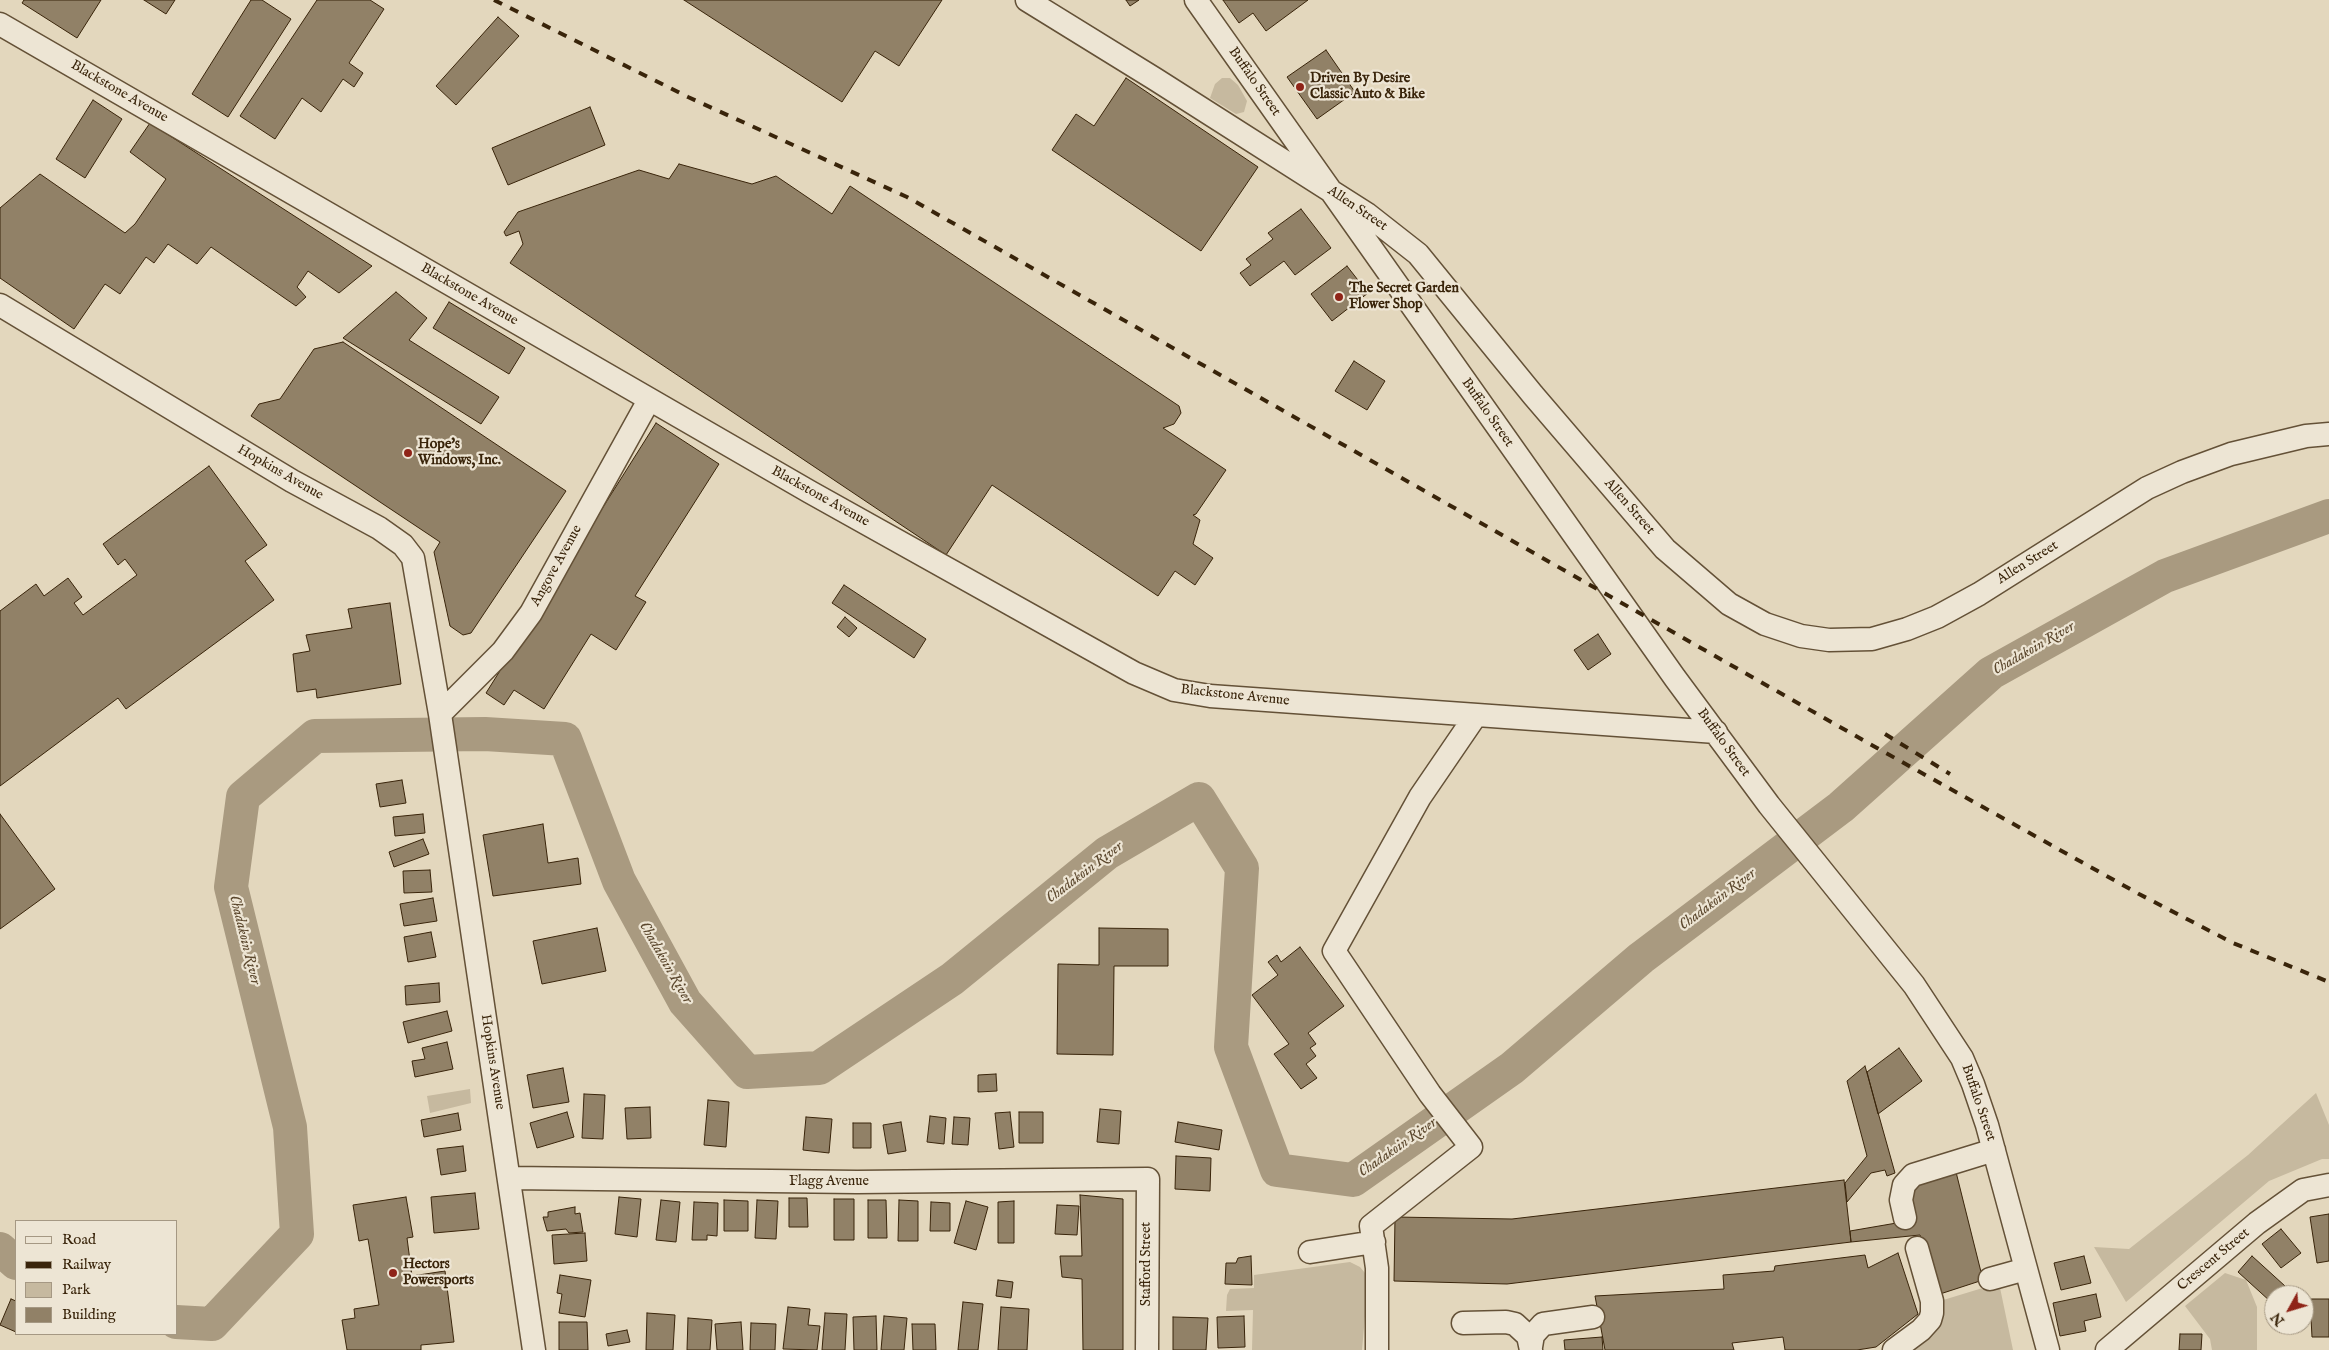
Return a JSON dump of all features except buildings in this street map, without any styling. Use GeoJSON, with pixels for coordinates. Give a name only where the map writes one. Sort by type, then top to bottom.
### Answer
{"type":"FeatureCollection","features":[{"type":"Feature","properties":{"kind":"street","name":"Allen Street"},"geometry":{"type":"LineString","coordinates":[[1026,0],[1156,79],[1328,189],[1382,225],[1418,254],[1532,395],[1665,549],[1729,604],[1765,624],[1801,636],[1829,640],[1872,639],[1907,629],[1937,617],[1979,594],[2147,488],[2231,454],[2306,436],[2329,434]]}},
{"type":"Feature","properties":{"kind":"street","name":"Buffalo Street"},"geometry":{"type":"LineString","coordinates":[[1196,0],[1328,189],[1716,732],[1818,868],[1914,986],[1962,1058],[1973,1084],[1994,1150],[2048,1350]]}},
{"type":"Feature","properties":{"kind":"street","name":"Blackstone Avenue"},"geometry":{"type":"LineString","coordinates":[[0,24],[649,400],[1134,673],[1174,690],[1210,696],[1716,732]]}},
{"type":"Feature","properties":{"kind":"street"},"geometry":{"type":"LineString","coordinates":[[1402,293],[1404,276],[1416,268],[1430,268]]}},
{"type":"Feature","properties":{"kind":"street","name":"Hopkins Avenue"},"geometry":{"type":"LineString","coordinates":[[0,305],[292,481],[379,528],[403,545],[413,558],[440,719],[510,1178],[534,1350]]}},
{"type":"Feature","properties":{"kind":"street","name":"Angove Avenue"},"geometry":{"type":"LineString","coordinates":[[440,719],[503,651],[531,613],[649,400]]}},
{"type":"Feature","properties":{"kind":"street"},"geometry":{"type":"LineString","coordinates":[[1378,1350],[1377,1268],[1371,1226],[1471,1147],[1430,1094],[1334,951],[1420,797],[1476,715]]}},
{"type":"Feature","properties":{"kind":"street"},"geometry":{"type":"LineString","coordinates":[[1906,1218],[1901,1200],[1904,1185],[1913,1175],[1994,1150]]}},
{"type":"Feature","properties":{"kind":"street","name":"Flagg Avenue"},"geometry":{"type":"LineString","coordinates":[[510,1178],[857,1182],[1148,1179]]}},
{"type":"Feature","properties":{"kind":"street","name":"Stafford Street"},"geometry":{"type":"LineString","coordinates":[[1147,1350],[1148,1179]]}},
{"type":"Feature","properties":{"kind":"street","name":"Crescent Street"},"geometry":{"type":"LineString","coordinates":[[2108,1350],[2257,1223],[2303,1190],[2329,1185]]}},
{"type":"Feature","properties":{"kind":"street"},"geometry":{"type":"LineString","coordinates":[[1310,1252],[1374,1242]]}},
{"type":"Feature","properties":{"kind":"street"},"geometry":{"type":"LineString","coordinates":[[1894,1350],[1921,1330],[1930,1320],[1932,1313],[1932,1302],[1917,1248]]}},
{"type":"Feature","properties":{"kind":"street"},"geometry":{"type":"LineString","coordinates":[[1990,1279],[2026,1269]]}},
{"type":"Feature","properties":{"kind":"street"},"geometry":{"type":"LineString","coordinates":[[1531,1349],[1533,1335],[1543,1324],[1593,1317]]}},
{"type":"Feature","properties":{"kind":"street"},"geometry":{"type":"LineString","coordinates":[[1464,1323],[1506,1322],[1515,1324],[1528,1336],[1531,1349]]}},
{"type":"Feature","properties":{"kind":"green space"},"geometry":{"type":"Polygon","coordinates":[[[1222,78],[1230,78],[1238,85],[1247,101],[1244,112],[1236,114],[1210,98],[1215,84],[1222,78]]]}},
{"type":"Feature","properties":{"kind":"green space"},"geometry":{"type":"Polygon","coordinates":[[[470,1089],[471,1103],[430,1113],[427,1096],[470,1089]]]}},
{"type":"Feature","properties":{"kind":"green space"},"geometry":{"type":"Polygon","coordinates":[[[2316,1093],[2329,1125],[2329,1159],[2322,1159],[2269,1181],[2126,1302],[2094,1247],[2129,1249],[2248,1155],[2316,1093]]]}},
{"type":"Feature","properties":{"kind":"green space"},"geometry":{"type":"Polygon","coordinates":[[[1350,1262],[1360,1267],[1365,1273],[1368,1282],[1362,1350],[1252,1350],[1253,1310],[1226,1311],[1227,1295],[1230,1289],[1254,1288],[1254,1275],[1350,1262]]]}},
{"type":"Feature","properties":{"kind":"green space"},"geometry":{"type":"Polygon","coordinates":[[[2225,1273],[2246,1280],[2257,1307],[2257,1350],[2212,1350],[2210,1339],[2185,1306],[2225,1273]]]}},
{"type":"Feature","properties":{"kind":"green space"},"geometry":{"type":"Polygon","coordinates":[[[1999,1283],[2013,1350],[1909,1350],[1940,1301],[1999,1283]]]}},
{"type":"Feature","properties":{"kind":"waterway","name":"Chadakoin River"},"geometry":{"type":"LineString","coordinates":[[178,1322],[212,1324],[297,1234],[290,1127],[231,887],[243,797],[315,736],[485,734],[565,739],[619,881],[685,1002],[747,1072],[819,1068],[952,979],[1107,853],[1199,799],[1242,868],[1231,1047],[1277,1170],[1353,1180],[1512,1068],[1641,958],[1841,807],[1991,673],[2165,576],[2329,516]]}},
{"type":"Feature","properties":{"kind":"waterway","name":"Chadakoin River"},"geometry":{"type":"LineString","coordinates":[[0,1249],[15,1262]]}},
{"type":"Feature","properties":{"kind":"railway"},"geometry":{"type":"LineString","coordinates":[[494,0],[688,97],[907,197],[1877,748],[2139,894],[2233,943],[2329,982]]}},
{"type":"Feature","properties":{"kind":"railway"},"geometry":{"type":"LineString","coordinates":[[1885,734],[1950,774]]}},
{"type":"Feature","properties":{"kind":"place","name":"Driven By Desire Classic Auto & Bike"},"geometry":{"type":"Point","coordinates":[1300,87]}},
{"type":"Feature","properties":{"kind":"place","name":"The Secret Garden Flower Shop"},"geometry":{"type":"Point","coordinates":[1339,297]}},
{"type":"Feature","properties":{"kind":"place","name":"Hope's Windows, Inc."},"geometry":{"type":"Point","coordinates":[408,453]}},
{"type":"Feature","properties":{"kind":"place","name":"Hectors Powersports"},"geometry":{"type":"Point","coordinates":[393,1273]}}]}
